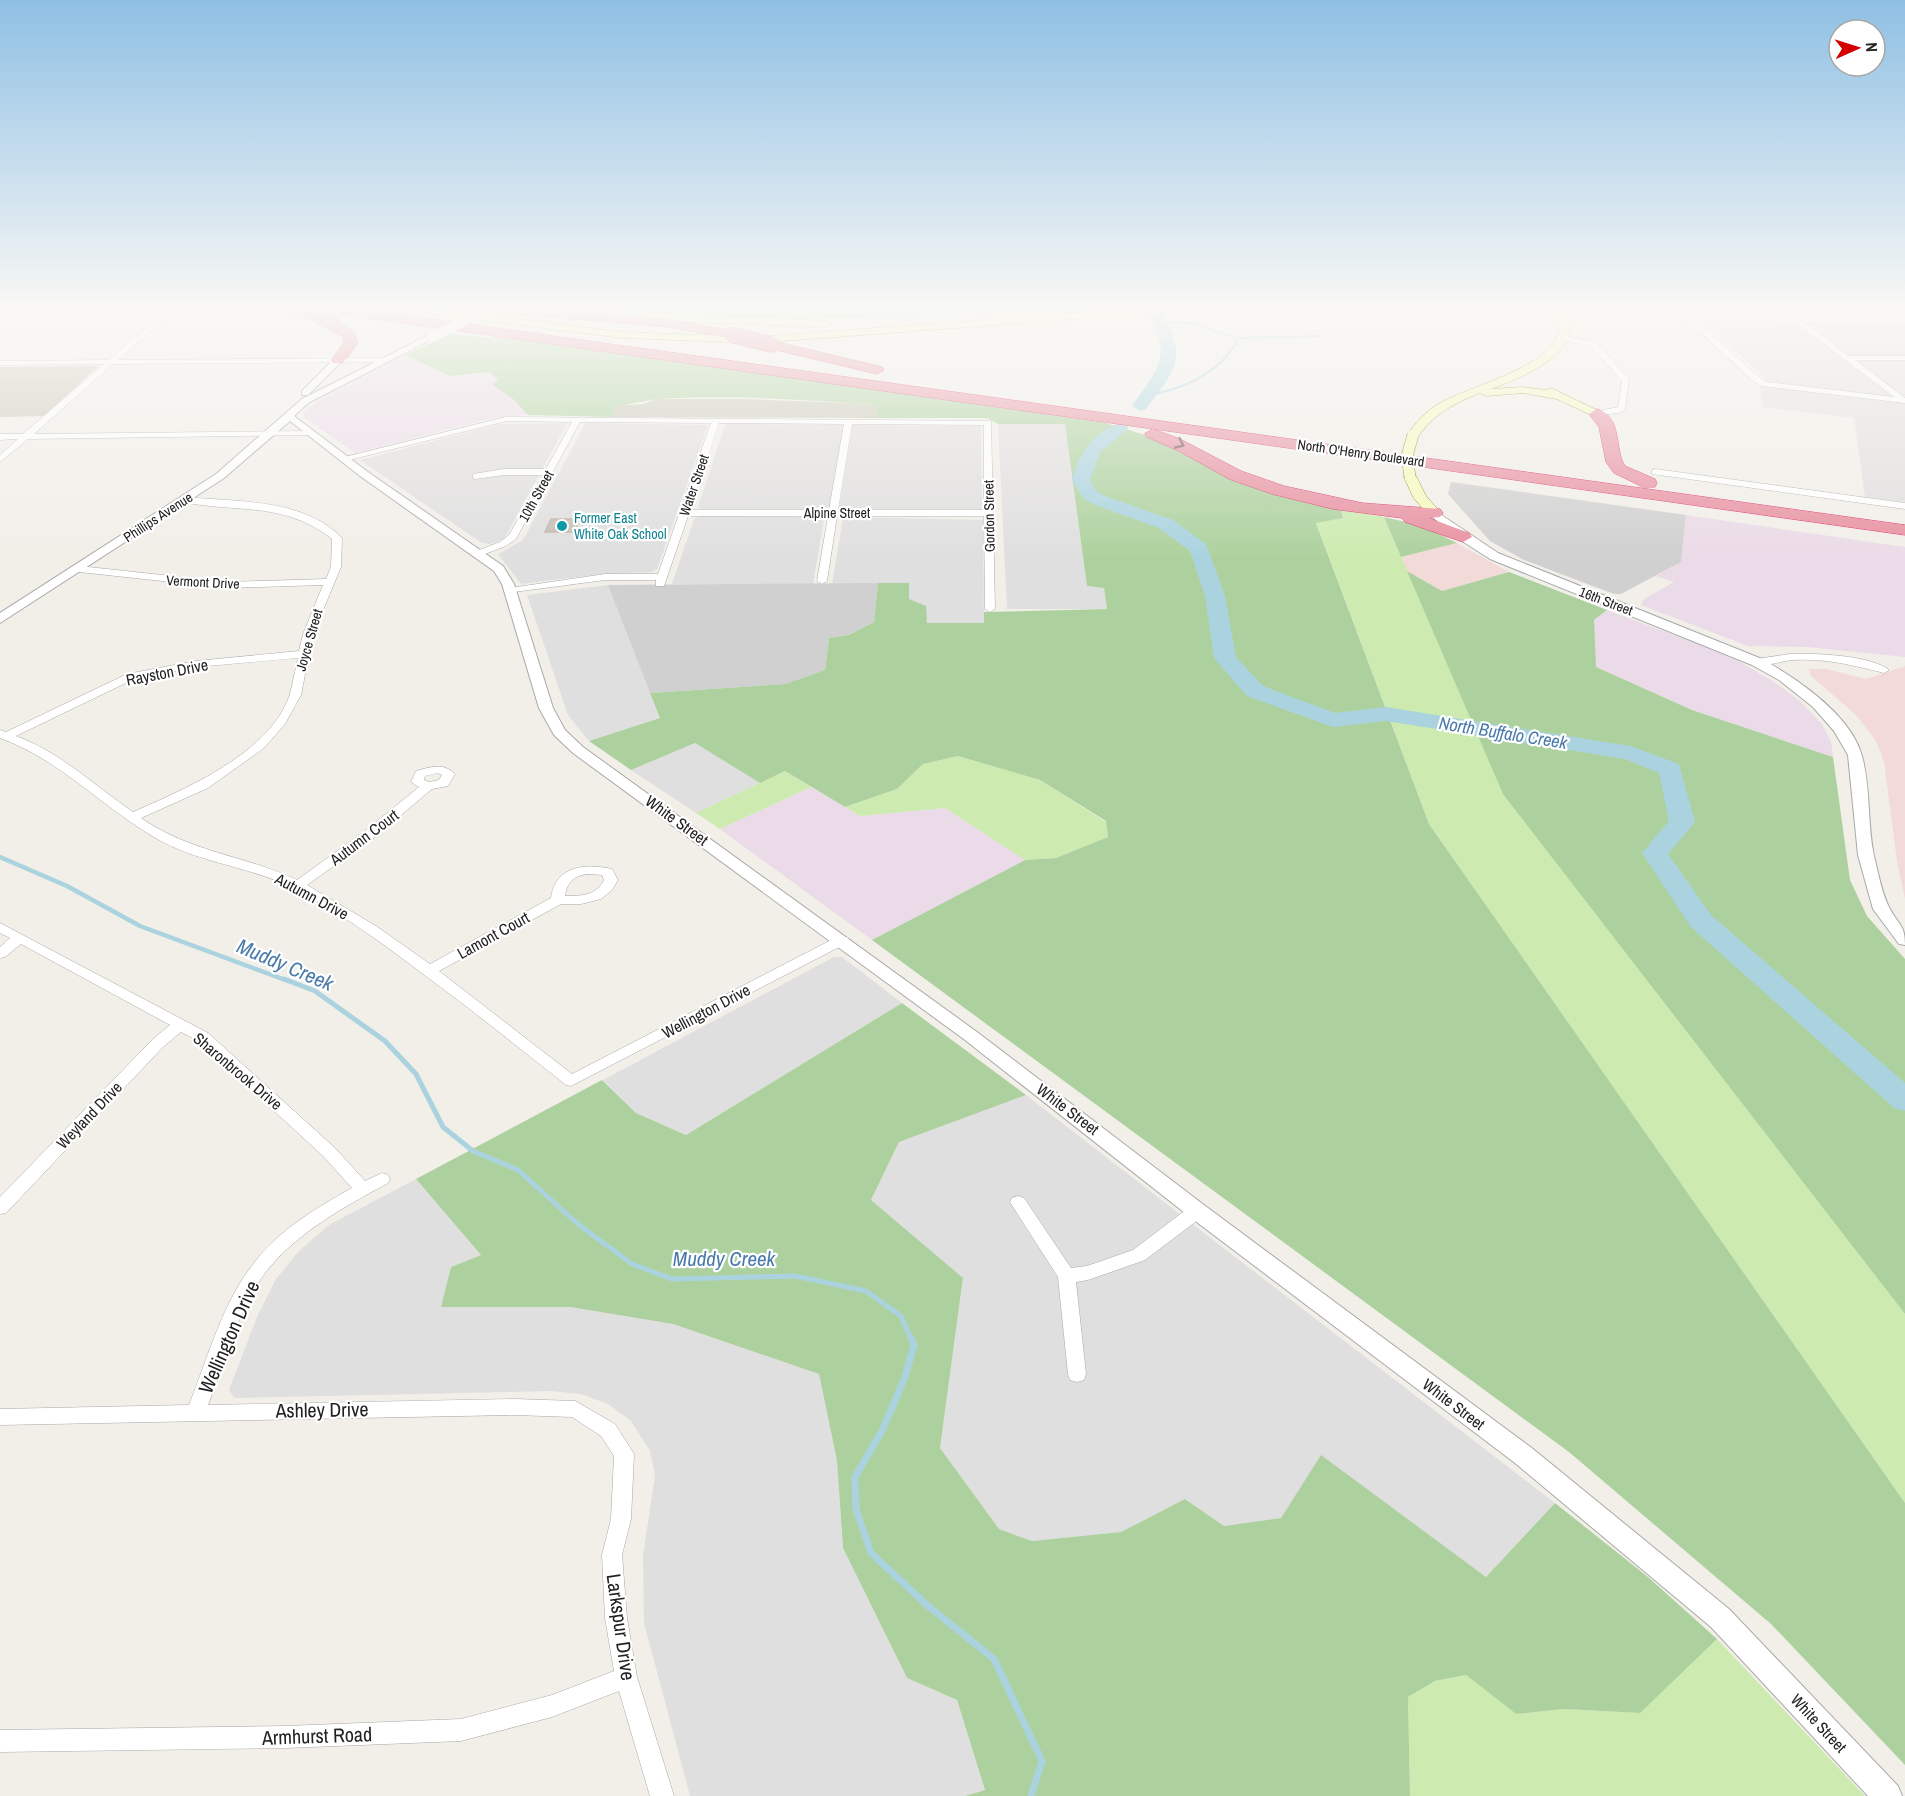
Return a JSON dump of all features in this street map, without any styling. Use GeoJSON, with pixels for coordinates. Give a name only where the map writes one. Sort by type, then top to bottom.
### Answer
{"type":"FeatureCollection","features":[{"type":"Feature","properties":{"kind":"highway","name":"North O'Henry Boulevard"},"geometry":{"type":"LineString","coordinates":[[920,391],[1905,530]]}},
{"type":"Feature","properties":{"kind":"highway","name":"North O'Henry Boulevard"},"geometry":{"type":"LineString","coordinates":[[982,391],[1549,470],[1656,479],[1905,520]]}},
{"type":"Feature","properties":{"kind":"highway"},"geometry":{"type":"LineString","coordinates":[[1064,411],[1171,439],[1235,474],[1262,485],[1297,495],[1384,509],[1463,537]]}},
{"type":"Feature","properties":{"kind":"highway"},"geometry":{"type":"LineString","coordinates":[[1597,414],[1609,428],[1613,446],[1613,464],[1619,471],[1656,479]]}},
{"type":"Feature","properties":{"kind":"highway"},"geometry":{"type":"LineString","coordinates":[[1549,470],[1591,469],[1605,464],[1613,446]]}},
{"type":"Feature","properties":{"kind":"highway"},"geometry":{"type":"LineString","coordinates":[[1389,457],[1305,449],[1286,450],[1256,461],[1255,472],[1265,480],[1278,485],[1412,515],[1434,513]]}},
{"type":"Feature","properties":{"kind":"highway"},"geometry":{"type":"LineString","coordinates":[[1384,509],[1411,506],[1420,497]]}},
{"type":"Feature","properties":{"kind":"main road","name":"16th Street"},"geometry":{"type":"LineString","coordinates":[[1434,513],[1420,497],[1410,477],[1407,456],[1413,435],[1439,408],[1475,391]]}},
{"type":"Feature","properties":{"kind":"main road"},"geometry":{"type":"LineString","coordinates":[[1465,395],[1514,391]]}},
{"type":"Feature","properties":{"kind":"main road"},"geometry":{"type":"LineString","coordinates":[[1528,391],[1563,396]]}},
{"type":"Feature","properties":{"kind":"main road"},"geometry":{"type":"LineString","coordinates":[[1548,391],[1597,414]]}},
{"type":"Feature","properties":{"kind":"street"},"geometry":{"type":"LineString","coordinates":[[0,459],[78,391]]}},
{"type":"Feature","properties":{"kind":"street","name":"Phillips Avenue"},"geometry":{"type":"LineString","coordinates":[[305,401],[303,398],[307,391]]}},
{"type":"Feature","properties":{"kind":"street","name":"Phillips Avenue"},"geometry":{"type":"LineString","coordinates":[[0,619],[185,500],[234,465],[305,401],[325,391]]}},
{"type":"Feature","properties":{"kind":"street"},"geometry":{"type":"LineString","coordinates":[[1597,414],[1622,408],[1625,391]]}},
{"type":"Feature","properties":{"kind":"street"},"geometry":{"type":"LineString","coordinates":[[1821,391],[1905,401]]}},
{"type":"Feature","properties":{"kind":"street"},"geometry":{"type":"LineString","coordinates":[[1891,391],[1905,401]]}},
{"type":"Feature","properties":{"kind":"street","name":"White Street"},"geometry":{"type":"LineString","coordinates":[[284,418],[291,418],[499,569],[510,591],[546,708],[559,732],[578,750],[842,940],[1057,1101],[1197,1211],[1524,1456],[1720,1618],[1888,1796]]}},
{"type":"Feature","properties":{"kind":"street","name":"10th Street"},"geometry":{"type":"LineString","coordinates":[[477,554],[510,541],[578,420]]}},
{"type":"Feature","properties":{"kind":"street"},"geometry":{"type":"LineString","coordinates":[[345,458],[493,421],[848,422],[831,513],[822,581]]}},
{"type":"Feature","properties":{"kind":"street","name":"Water Street"},"geometry":{"type":"LineString","coordinates":[[510,591],[605,577],[661,580],[716,421]]}},
{"type":"Feature","properties":{"kind":"street","name":"Gordon Street"},"geometry":{"type":"LineString","coordinates":[[848,422],[988,423],[990,609]]}},
{"type":"Feature","properties":{"kind":"street"},"geometry":{"type":"LineString","coordinates":[[0,437],[310,433]]}},
{"type":"Feature","properties":{"kind":"street"},"geometry":{"type":"LineString","coordinates":[[476,476],[504,472],[549,472]]}},
{"type":"Feature","properties":{"kind":"street","name":"North O'Henry Boulevard"},"geometry":{"type":"LineString","coordinates":[[1656,479],[1905,506]]}},
{"type":"Feature","properties":{"kind":"street","name":"Joyce Street"},"geometry":{"type":"LineString","coordinates":[[130,818],[204,785],[261,745],[281,722],[295,695],[303,654],[328,582],[336,567],[337,538],[324,525],[301,515],[275,510],[185,500]]}},
{"type":"Feature","properties":{"kind":"street","name":"Alpine Street"},"geometry":{"type":"LineString","coordinates":[[684,513],[989,513]]}},
{"type":"Feature","properties":{"kind":"street","name":"16th Street"},"geometry":{"type":"LineString","coordinates":[[1434,513],[1463,537],[1494,556],[1549,580],[1693,634],[1756,662],[1784,677],[1818,704],[1840,729],[1855,755],[1866,855],[1881,909],[1905,940]]}},
{"type":"Feature","properties":{"kind":"street","name":"Vermont Drive"},"geometry":{"type":"LineString","coordinates":[[79,569],[227,585],[328,582]]}},
{"type":"Feature","properties":{"kind":"street","name":"Rayston Drive"},"geometry":{"type":"LineString","coordinates":[[4,735],[131,676],[196,664],[303,654]]}},
{"type":"Feature","properties":{"kind":"street"},"geometry":{"type":"LineString","coordinates":[[1756,662],[1786,656],[1814,655],[1835,657],[1884,670]]}},
{"type":"Feature","properties":{"kind":"street","name":"Autumn Drive"},"geometry":{"type":"LineString","coordinates":[[4,735],[40,752],[130,818],[199,855],[262,871],[298,885],[351,916],[428,971],[571,1082]]}},
{"type":"Feature","properties":{"kind":"street","name":"Autumn Court"},"geometry":{"type":"LineString","coordinates":[[298,885],[370,834],[428,786]]}},
{"type":"Feature","properties":{"kind":"street","name":"Lamont Court"},"geometry":{"type":"LineString","coordinates":[[428,971],[558,900]]}},
{"type":"Feature","properties":{"kind":"street","name":"Sharonbrook Drive"},"geometry":{"type":"LineString","coordinates":[[0,927],[203,1037],[329,1152],[363,1189]]}},
{"type":"Feature","properties":{"kind":"street"},"geometry":{"type":"LineString","coordinates":[[0,954],[19,938]]}},
{"type":"Feature","properties":{"kind":"street","name":"Wellington Drive"},"geometry":{"type":"LineString","coordinates":[[571,1082],[842,940]]}},
{"type":"Feature","properties":{"kind":"street","name":"Weyland Drive"},"geometry":{"type":"LineString","coordinates":[[0,1208],[158,1043],[180,1025]]}},
{"type":"Feature","properties":{"kind":"street","name":"Wellington Drive"},"geometry":{"type":"LineString","coordinates":[[195,1413],[248,1285],[270,1257],[301,1229],[382,1179]]}},
{"type":"Feature","properties":{"kind":"street"},"geometry":{"type":"LineString","coordinates":[[1018,1202],[1067,1276],[1077,1374]]}},
{"type":"Feature","properties":{"kind":"street"},"geometry":{"type":"LineString","coordinates":[[1067,1276],[1088,1273],[1139,1255],[1197,1211]]}},
{"type":"Feature","properties":{"kind":"street","name":"Ashley Drive"},"geometry":{"type":"LineString","coordinates":[[0,1417],[515,1407],[575,1409],[608,1430],[624,1454]]}},
{"type":"Feature","properties":{"kind":"street","name":"Larkspur Drive"},"geometry":{"type":"LineString","coordinates":[[624,1454],[621,1520],[612,1555],[616,1618],[626,1677],[662,1796]]}},
{"type":"Feature","properties":{"kind":"street","name":"Armhurst Road"},"geometry":{"type":"LineString","coordinates":[[0,1741],[286,1737],[461,1730],[552,1706],[626,1677]]}},
{"type":"Feature","properties":{"kind":"shaded area"},"geometry":{"type":"Polygon","coordinates":[[[0,391],[72,391],[44,416],[0,417],[0,391]]]}},
{"type":"Feature","properties":{"kind":"shaded area"},"geometry":{"type":"Polygon","coordinates":[[[337,391],[501,391],[528,415],[493,418],[355,453],[305,418],[303,413],[319,400],[337,391]]]}},
{"type":"Feature","properties":{"kind":"shaded area"},"geometry":{"type":"Polygon","coordinates":[[[1760,391],[1905,391],[1905,502],[1865,497],[1854,418],[1762,407],[1760,391]]]}},
{"type":"Feature","properties":{"kind":"shaded area"},"geometry":{"type":"Polygon","coordinates":[[[658,399],[745,399],[877,404],[875,418],[612,417],[615,406],[643,404],[658,399]]]}},
{"type":"Feature","properties":{"kind":"shaded area"},"geometry":{"type":"Polygon","coordinates":[[[499,424],[567,424],[504,539],[490,544],[482,543],[360,460],[499,424]]]}},
{"type":"Feature","properties":{"kind":"shaded area"},"geometry":{"type":"Polygon","coordinates":[[[585,424],[708,425],[657,569],[652,572],[602,574],[521,584],[498,554],[523,540],[585,424]]]}},
{"type":"Feature","properties":{"kind":"shaded area"},"geometry":{"type":"Polygon","coordinates":[[[998,424],[1065,424],[1087,586],[1104,588],[1107,609],[1007,609],[998,424]]]}},
{"type":"Feature","properties":{"kind":"shaded area"},"geometry":{"type":"Polygon","coordinates":[[[725,425],[981,426],[982,509],[702,509],[698,507],[725,425]]]}},
{"type":"Feature","properties":{"kind":"shaded area"},"geometry":{"type":"Polygon","coordinates":[[[1451,482],[1686,515],[1681,562],[1621,594],[1614,594],[1524,560],[1490,541],[1448,494],[1451,482]]]}},
{"type":"Feature","properties":{"kind":"shaded area"},"geometry":{"type":"Polygon","coordinates":[[[1686,515],[1905,547],[1905,657],[1807,647],[1748,646],[1641,605],[1644,599],[1674,582],[1656,576],[1681,562],[1686,515]]]}},
{"type":"Feature","properties":{"kind":"shaded area"},"geometry":{"type":"Polygon","coordinates":[[[700,516],[820,517],[824,519],[813,584],[672,584],[694,519],[700,516]]]}},
{"type":"Feature","properties":{"kind":"shaded area"},"geometry":{"type":"Polygon","coordinates":[[[843,518],[983,520],[984,623],[927,623],[909,599],[909,583],[832,584],[843,518]]]}},
{"type":"Feature","properties":{"kind":"shaded area"},"geometry":{"type":"Polygon","coordinates":[[[1457,543],[1509,572],[1442,591],[1407,571],[1401,557],[1457,543]]]}},
{"type":"Feature","properties":{"kind":"shaded area"},"geometry":{"type":"Polygon","coordinates":[[[878,583],[874,622],[849,635],[829,638],[825,670],[785,684],[650,693],[608,585],[878,583]]]}},
{"type":"Feature","properties":{"kind":"shaded area"},"geometry":{"type":"Polygon","coordinates":[[[608,585],[660,718],[589,741],[568,715],[527,595],[608,585]]]}},
{"type":"Feature","properties":{"kind":"shaded area"},"geometry":{"type":"Polygon","coordinates":[[[1607,610],[1706,647],[1742,663],[1774,682],[1801,702],[1821,723],[1831,741],[1833,757],[1692,710],[1595,667],[1594,620],[1607,610]]]}},
{"type":"Feature","properties":{"kind":"shaded area"},"geometry":{"type":"Polygon","coordinates":[[[1905,666],[1905,899],[1897,861],[1884,762],[1876,741],[1856,715],[1810,675],[1809,669],[1826,669],[1866,679],[1905,666]]]}},
{"type":"Feature","properties":{"kind":"shaded area"},"geometry":{"type":"Polygon","coordinates":[[[695,743],[760,783],[696,813],[631,770],[695,743]]]}},
{"type":"Feature","properties":{"kind":"shaded area"},"geometry":{"type":"Polygon","coordinates":[[[811,787],[860,816],[945,808],[1025,860],[872,940],[720,829],[811,787]]]}},
{"type":"Feature","properties":{"kind":"shaded area"},"geometry":{"type":"Polygon","coordinates":[[[834,957],[842,957],[902,1003],[686,1135],[636,1113],[603,1080],[834,957]]]}},
{"type":"Feature","properties":{"kind":"shaded area"},"geometry":{"type":"Polygon","coordinates":[[[1026,1095],[1555,1503],[1486,1577],[1321,1456],[1281,1518],[1224,1526],[1185,1499],[1121,1532],[1032,1541],[999,1529],[940,1448],[963,1279],[871,1200],[899,1142],[1026,1095]]]}},
{"type":"Feature","properties":{"kind":"shaded area"},"geometry":{"type":"Polygon","coordinates":[[[416,1179],[481,1255],[451,1267],[441,1307],[570,1307],[673,1324],[819,1374],[837,1461],[843,1548],[907,1678],[957,1700],[985,1790],[965,1796],[690,1796],[644,1623],[643,1556],[655,1475],[650,1451],[631,1421],[608,1404],[581,1394],[550,1391],[234,1398],[229,1390],[257,1317],[276,1279],[299,1251],[329,1225],[416,1179]]]}},
{"type":"Feature","properties":{"kind":"green space"},"geometry":{"type":"Polygon","coordinates":[[[501,391],[884,391],[1106,423],[1171,443],[1216,471],[1340,508],[1343,518],[1316,523],[1429,824],[1905,1503],[1905,1765],[1771,1624],[1569,1452],[872,940],[1025,860],[1056,858],[1108,837],[1106,821],[1040,780],[958,756],[923,764],[897,789],[845,807],[785,771],[760,783],[695,743],[631,770],[589,741],[660,718],[650,693],[785,684],[825,670],[829,638],[849,635],[874,622],[878,583],[909,583],[909,599],[926,606],[927,623],[984,623],[984,612],[1107,609],[1104,588],[1087,586],[1065,424],[998,424],[987,418],[875,418],[877,404],[741,398],[649,400],[615,406],[612,417],[528,415],[501,391]]]}},
{"type":"Feature","properties":{"kind":"green space"},"geometry":{"type":"Polygon","coordinates":[[[1340,508],[1384,517],[1504,794],[1905,1314],[1905,1503],[1429,824],[1316,522],[1343,518],[1340,508]]]}},
{"type":"Feature","properties":{"kind":"green space"},"geometry":{"type":"Polygon","coordinates":[[[1384,517],[1423,526],[1457,543],[1401,557],[1384,517]]]}},
{"type":"Feature","properties":{"kind":"green space"},"geometry":{"type":"Polygon","coordinates":[[[1407,571],[1442,591],[1509,572],[1607,610],[1594,620],[1596,667],[1692,710],[1833,757],[1850,880],[1867,916],[1905,959],[1905,1314],[1503,794],[1407,571]]]}},
{"type":"Feature","properties":{"kind":"green space"},"geometry":{"type":"Polygon","coordinates":[[[958,756],[1040,780],[1106,822],[1108,837],[1056,858],[1025,860],[945,808],[860,816],[845,807],[897,789],[923,764],[958,756]]]}},
{"type":"Feature","properties":{"kind":"green space"},"geometry":{"type":"Polygon","coordinates":[[[785,771],[811,787],[720,829],[696,813],[785,771]]]}},
{"type":"Feature","properties":{"kind":"green space"},"geometry":{"type":"Polygon","coordinates":[[[902,1003],[1026,1095],[899,1142],[871,1200],[963,1278],[940,1448],[999,1529],[1032,1541],[1121,1532],[1185,1499],[1224,1526],[1281,1518],[1321,1455],[1486,1577],[1555,1503],[1648,1577],[1717,1639],[1640,1713],[1564,1709],[1516,1714],[1466,1675],[1435,1681],[1408,1697],[1410,1796],[965,1796],[985,1790],[957,1700],[907,1678],[843,1548],[837,1461],[819,1374],[673,1324],[570,1307],[441,1307],[451,1267],[481,1255],[416,1179],[602,1080],[636,1113],[686,1135],[902,1003]]]}},
{"type":"Feature","properties":{"kind":"green space"},"geometry":{"type":"Polygon","coordinates":[[[1717,1639],[1865,1796],[1410,1796],[1408,1697],[1435,1681],[1466,1675],[1516,1714],[1564,1709],[1639,1713],[1717,1639]]]}},
{"type":"Feature","properties":{"kind":"building","name":"Former East White Oak School"},"geometry":{"type":"Polygon","coordinates":[[[551,519],[580,519],[574,532],[545,532],[551,519]]]}},
{"type":"Feature","properties":{"kind":"waterway","name":"North Buffalo Creek"},"geometry":{"type":"LineString","coordinates":[[1140,406],[1151,391]]}},
{"type":"Feature","properties":{"kind":"waterway"},"geometry":{"type":"LineString","coordinates":[[1149,395],[1166,391]]}},
{"type":"Feature","properties":{"kind":"waterway","name":"North Buffalo Creek"},"geometry":{"type":"LineString","coordinates":[[1121,428],[1105,439],[1090,454],[1081,480],[1089,494],[1099,500],[1166,524],[1199,548],[1215,596],[1225,658],[1255,691],[1333,720],[1386,714],[1630,753],[1670,769],[1682,822],[1655,853],[1701,921],[1905,1100]]}},
{"type":"Feature","properties":{"kind":"waterway","name":"Muddy Creek"},"geometry":{"type":"LineString","coordinates":[[0,857],[67,886],[140,926],[288,981]]}},
{"type":"Feature","properties":{"kind":"waterway","name":"Muddy Creek"},"geometry":{"type":"LineString","coordinates":[[284,979],[315,991],[385,1041],[416,1074],[443,1127],[473,1151],[518,1170],[579,1225],[632,1264],[672,1279],[795,1276],[866,1291],[901,1316],[911,1339]]}},
{"type":"Feature","properties":{"kind":"waterway","name":"Muddy Creek"},"geometry":{"type":"LineString","coordinates":[[911,1338],[914,1345],[905,1377],[883,1429],[855,1477],[856,1509],[871,1553],[928,1606],[994,1659],[1042,1761],[1031,1796]]}},
{"type":"Feature","properties":{"kind":"place","name":"Former East White Oak School"},"geometry":{"type":"Point","coordinates":[562,526]}}]}
